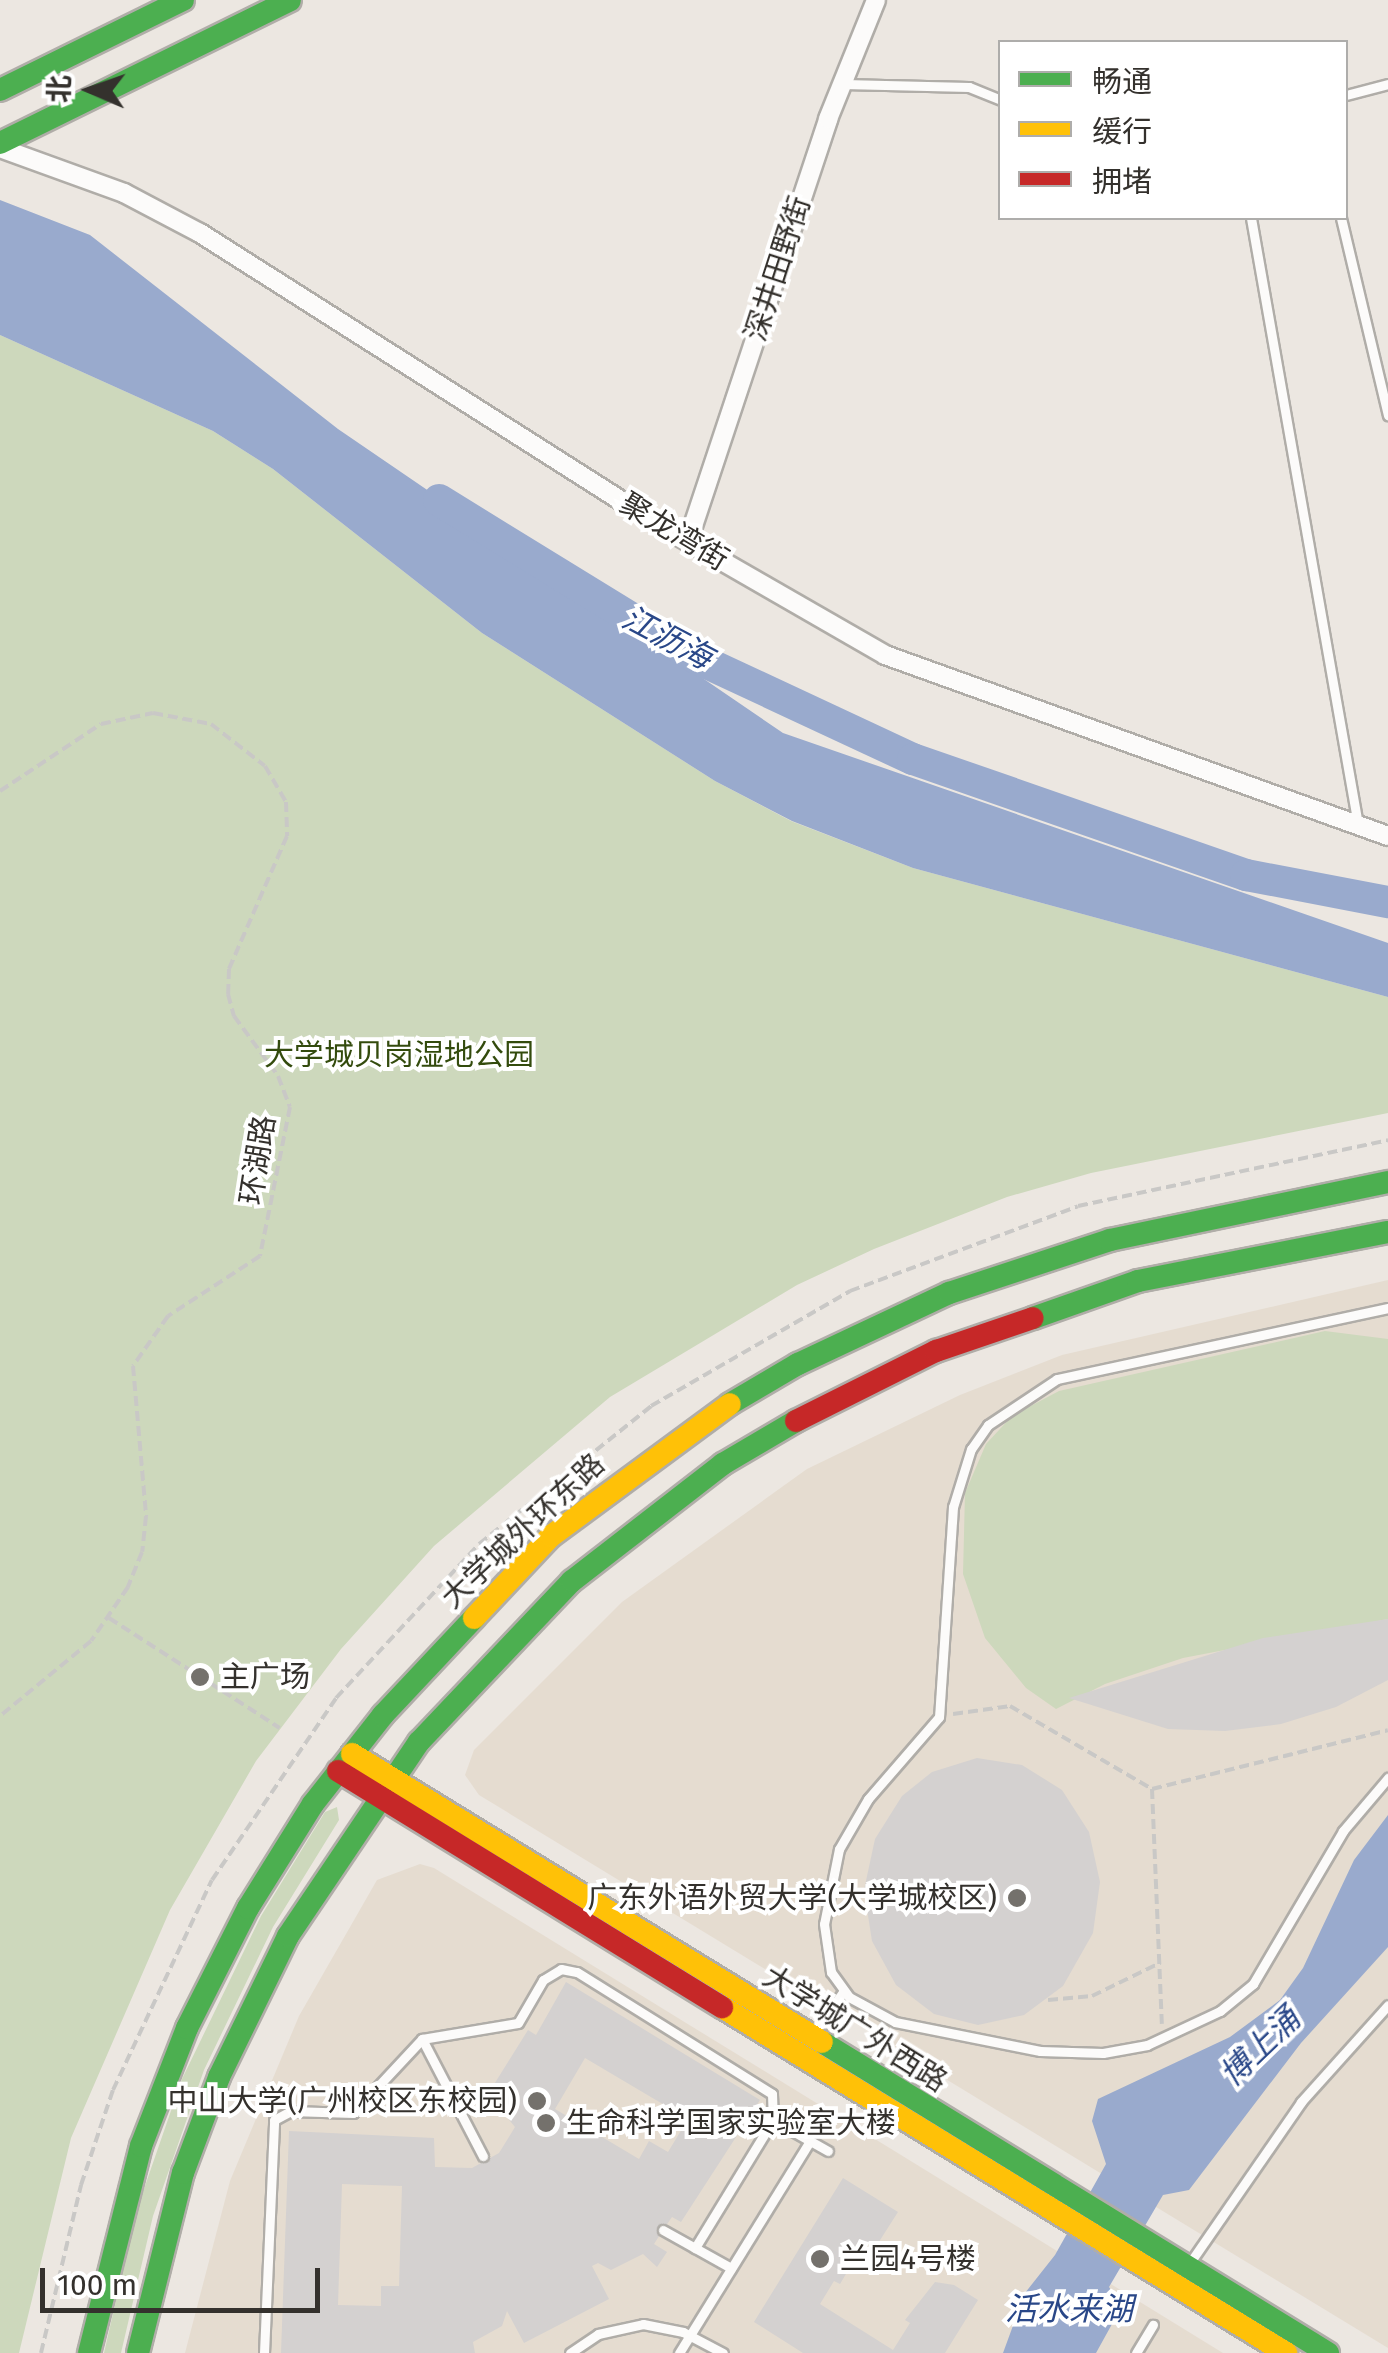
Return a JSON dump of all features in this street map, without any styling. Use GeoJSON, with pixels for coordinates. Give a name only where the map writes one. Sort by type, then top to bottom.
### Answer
{"type":"FeatureCollection","features":[{"type":"Feature","properties":{"kind":"main road"},"geometry":{"type":"LineString","coordinates":[[0,90],[183,0]]}},
{"type":"Feature","properties":{"kind":"main road"},"geometry":{"type":"LineString","coordinates":[[0,146],[290,0]]}},
{"type":"Feature","properties":{"kind":"main road","name":"大学城外环东路"},"geometry":{"type":"LineString","coordinates":[[90,2353],[122,2205],[188,2028],[248,1908],[345,1762],[494,1591],[551,1536],[654,1454],[798,1364],[949,1293],[1110,1240],[1388,1182]]}},
{"type":"Feature","properties":{"kind":"main road"},"geometry":{"type":"LineString","coordinates":[[138,2353],[169,2221],[219,2077],[288,1936],[386,1788],[459,1694],[572,1582],[723,1464],[820,1406],[1042,1310],[1138,1281],[1388,1232]]}},
{"type":"Feature","properties":{"kind":"main road","name":"大学城广外西路"},"geometry":{"type":"LineString","coordinates":[[345,1762],[1180,2277],[1286,2353]]}},
{"type":"Feature","properties":{"kind":"main road","name":"大学城广外西路"},"geometry":{"type":"LineString","coordinates":[[1180,2277],[1328,2353]]}},
{"type":"Feature","properties":{"kind":"street","name":"深井田野街"},"geometry":{"type":"LineString","coordinates":[[688,541],[842,84],[876,0]]}},
{"type":"Feature","properties":{"kind":"street","name":"聚龙湾街"},"geometry":{"type":"LineString","coordinates":[[0,146],[124,193],[200,232],[688,541],[905,665],[1388,836]]}},
{"type":"Feature","properties":{"kind":"lane"},"geometry":{"type":"LineString","coordinates":[[842,84],[970,87],[998,99]]}},
{"type":"Feature","properties":{"kind":"lane"},"geometry":{"type":"LineString","coordinates":[[1348,95],[1388,84]]}},
{"type":"Feature","properties":{"kind":"lane"},"geometry":{"type":"LineString","coordinates":[[1251,220],[1359,828]]}},
{"type":"Feature","properties":{"kind":"lane"},"geometry":{"type":"LineString","coordinates":[[1341,220],[1388,415]]}},
{"type":"Feature","properties":{"kind":"lane"},"geometry":{"type":"LineString","coordinates":[[1388,1308],[1086,1371],[1031,1391],[1001,1411],[971,1449],[953,1507],[939,1716],[868,1799],[839,1849],[825,1940],[831,1972],[843,1992],[895,2022],[1020,2048],[1104,2053],[1163,2038],[1220,2011],[1253,1984],[1342,1831],[1388,1778]]}},
{"type":"Feature","properties":{"kind":"lane"},"geometry":{"type":"LineString","coordinates":[[264,2353],[274,2120],[291,2111],[352,2112],[422,2039],[518,2023],[547,1976],[567,1969],[765,2088],[774,2098],[773,2120],[695,2248]]}},
{"type":"Feature","properties":{"kind":"lane"},"geometry":{"type":"LineString","coordinates":[[805,2046],[843,1992]]}},
{"type":"Feature","properties":{"kind":"lane"},"geometry":{"type":"LineString","coordinates":[[1180,2277],[1301,2102],[1388,2005]]}},
{"type":"Feature","properties":{"kind":"lane"},"geometry":{"type":"LineString","coordinates":[[422,2039],[483,2156]]}},
{"type":"Feature","properties":{"kind":"lane"},"geometry":{"type":"LineString","coordinates":[[773,2120],[828,2152]]}},
{"type":"Feature","properties":{"kind":"lane"},"geometry":{"type":"LineString","coordinates":[[679,2353],[810,2140]]}},
{"type":"Feature","properties":{"kind":"lane"},"geometry":{"type":"LineString","coordinates":[[662,2230],[731,2268]]}},
{"type":"Feature","properties":{"kind":"lane"},"geometry":{"type":"LineString","coordinates":[[570,2353],[598,2334],[633,2324],[690,2335],[723,2353]]}},
{"type":"Feature","properties":{"kind":"lane"},"geometry":{"type":"LineString","coordinates":[[1136,2353],[1153,2324]]}},
{"type":"Feature","properties":{"kind":"path","name":"环湖路"},"geometry":{"type":"LineString","coordinates":[[0,791],[102,724],[168,713],[211,724],[250,752],[288,812],[284,848],[228,981],[234,1016],[278,1076],[290,1107],[270,1231],[252,1265],[168,1316],[137,1356],[131,1394],[145,1534],[136,1570],[109,1618],[0,1716]]}},
{"type":"Feature","properties":{"kind":"path"},"geometry":{"type":"LineString","coordinates":[[109,1618],[280,1728]]}},
{"type":"Feature","properties":{"kind":"path"},"geometry":{"type":"LineString","coordinates":[[939,1716],[1010,1706],[1152,1789],[1388,1730]]}},
{"type":"Feature","properties":{"kind":"path"},"geometry":{"type":"LineString","coordinates":[[1152,1789],[1163,2038]]}},
{"type":"Feature","properties":{"kind":"path"},"geometry":{"type":"LineString","coordinates":[[1048,2000],[1092,1996],[1160,1963]]}},
{"type":"Feature","properties":{"kind":"shaded area","name":"广东外语外贸大学(大学城校区)"},"geometry":{"type":"Polygon","coordinates":[[[1388,1280],[1388,2348],[479,1795],[465,1775],[474,1750],[622,1602],[807,1469],[960,1395],[1062,1355],[1388,1280]]]}},
{"type":"Feature","properties":{"kind":"shaded area","name":"中山大学(广州校区东校园)"},"geometry":{"type":"Polygon","coordinates":[[[420,1864],[434,1868],[1223,2353],[185,2353],[230,2181],[299,2016],[377,1880],[420,1864]]]}},
{"type":"Feature","properties":{"kind":"green space","name":"大学城贝岗湿地公园"},"geometry":{"type":"Polygon","coordinates":[[[0,335],[213,431],[273,469],[482,633],[715,781],[791,821],[913,868],[1388,997],[1388,1113],[1091,1173],[1007,1197],[874,1249],[797,1285],[610,1397],[434,1546],[341,1649],[256,1761],[170,1910],[71,2138],[19,2353],[0,2353],[0,335]]]}},
{"type":"Feature","properties":{"kind":"green space"},"geometry":{"type":"Polygon","coordinates":[[[1325,1331],[1388,1339],[1388,1619],[1183,1658],[1105,1684],[1056,1709],[1026,1688],[985,1638],[963,1574],[965,1493],[986,1444],[1012,1416],[1059,1391],[1325,1331]]]}},
{"type":"Feature","properties":{"kind":"green space"},"geometry":{"type":"Polygon","coordinates":[[[337,1807],[339,1820],[273,1927],[204,2070],[153,2216],[121,2353],[104,2353],[137,2209],[182,2079],[261,1916],[325,1812],[337,1807]]]}},
{"type":"Feature","properties":{"kind":"water"},"geometry":{"type":"Polygon","coordinates":[[[0,200],[90,235],[338,429],[783,733],[1388,943],[1388,997],[913,868],[792,821],[715,781],[482,633],[273,469],[213,431],[0,335],[0,200]]]}},
{"type":"Feature","properties":{"kind":"water"},"geometry":{"type":"Polygon","coordinates":[[[1388,1815],[1388,1947],[1301,2043],[1189,2190],[1163,2195],[1109,2287],[1122,2306],[1096,2353],[1003,2353],[1025,2293],[1055,2255],[1106,2164],[1092,2121],[1098,2099],[1230,2037],[1280,2000],[1303,1968],[1354,1860],[1388,1815]]]}},
{"type":"Feature","properties":{"kind":"building"},"geometry":{"type":"Polygon","coordinates":[[[1388,1619],[1388,1680],[1336,1707],[1281,1724],[1225,1731],[1168,1729],[1069,1698],[1263,1638],[1388,1619]]]}},
{"type":"Feature","properties":{"kind":"building"},"geometry":{"type":"Polygon","coordinates":[[[977,1758],[1022,1765],[1062,1790],[1089,1832],[1100,1882],[1093,1933],[1063,1986],[1024,2015],[978,2025],[934,2014],[896,1985],[872,1941],[864,1890],[875,1839],[902,1796],[932,1772],[977,1758]]]}},
{"type":"Feature","properties":{"kind":"building"},"geometry":{"type":"Polygon","coordinates":[[[566,1982],[760,2100],[681,2222],[672,2217],[654,2244],[667,2252],[657,2267],[643,2254],[611,2270],[598,2263],[592,2266],[609,2299],[524,2343],[507,2311],[502,2326],[473,2342],[475,2353],[281,2353],[289,2131],[434,2138],[435,2167],[472,2168],[499,2153],[515,2127],[488,2094],[528,2030],[536,2035],[566,1982]],[[585,2058],[555,2109],[639,2159],[649,2141],[668,2152],[688,2119],[585,2058]],[[342,2184],[338,2305],[381,2306],[381,2286],[399,2286],[402,2186],[342,2184]]]}},
{"type":"Feature","properties":{"kind":"building","name":"兰园4号楼"},"geometry":{"type":"Polygon","coordinates":[[[843,2178],[898,2212],[875,2248],[860,2239],[841,2270],[846,2274],[840,2284],[834,2281],[820,2304],[893,2350],[910,2323],[905,2320],[935,2282],[954,2285],[978,2300],[945,2353],[803,2353],[754,2322],[843,2178]]]}},
{"type":"Feature","properties":{"kind":"waterway","name":"江沥海"},"geometry":{"type":"LineString","coordinates":[[439,500],[696,658],[913,759],[1246,875],[1388,902]]}},
{"type":"Feature","properties":{"kind":"traffic: fast"},"geometry":{"type":"LineString","coordinates":[[0,90],[183,0]]}},
{"type":"Feature","properties":{"kind":"traffic: fast"},"geometry":{"type":"LineString","coordinates":[[0,143],[290,0]]}},
{"type":"Feature","properties":{"kind":"traffic: fast"},"geometry":{"type":"LineString","coordinates":[[730,1404],[798,1364],[949,1293],[1110,1240],[1388,1182]]}},
{"type":"Feature","properties":{"kind":"traffic: fast"},"geometry":{"type":"LineString","coordinates":[[1033,1318],[1138,1281],[1388,1232]]}},
{"type":"Feature","properties":{"kind":"traffic: fast"},"geometry":{"type":"LineString","coordinates":[[138,2353],[183,2173],[219,2077],[288,1936],[419,1742],[572,1581],[723,1464],[796,1421]]}},
{"type":"Feature","properties":{"kind":"traffic: fast"},"geometry":{"type":"LineString","coordinates":[[89,2353],[141,2146],[187,2028],[248,1908],[313,1804],[383,1715],[474,1618]]}},
{"type":"Feature","properties":{"kind":"traffic: fast"},"geometry":{"type":"LineString","coordinates":[[822,2042],[1328,2353]]}},
{"type":"Feature","properties":{"kind":"traffic: slow"},"geometry":{"type":"LineString","coordinates":[[474,1618],[551,1536],[730,1404]]}},
{"type":"Feature","properties":{"kind":"traffic: slow"},"geometry":{"type":"LineString","coordinates":[[352,1754],[822,2042]]}},
{"type":"Feature","properties":{"kind":"traffic: slow"},"geometry":{"type":"LineString","coordinates":[[722,2007],[1286,2353]]}},
{"type":"Feature","properties":{"kind":"traffic: jam"},"geometry":{"type":"LineString","coordinates":[[796,1421],[936,1351],[1033,1318]]}},
{"type":"Feature","properties":{"kind":"traffic: jam"},"geometry":{"type":"LineString","coordinates":[[338,1771],[722,2007]]}},
{"type":"Feature","properties":{"kind":"place","name":"主广场"},"geometry":{"type":"Point","coordinates":[200,1677]}},
{"type":"Feature","properties":{"kind":"place","name":"广东外语外贸大学(大学城校区)"},"geometry":{"type":"Point","coordinates":[1017,1898]}},
{"type":"Feature","properties":{"kind":"place","name":"中山大学(广州校区东校园)"},"geometry":{"type":"Point","coordinates":[537,2101]}},
{"type":"Feature","properties":{"kind":"place","name":"生命科学国家实验室大楼"},"geometry":{"type":"Point","coordinates":[546,2123]}},
{"type":"Feature","properties":{"kind":"place","name":"兰园4号楼"},"geometry":{"type":"Point","coordinates":[820,2259]}},
{"type":"Feature","properties":{"kind":"water label","name":"博上涌"},"geometry":{"type":"Point","coordinates":[1260,2047]}},
{"type":"Feature","properties":{"kind":"water label","name":"活水来湖"},"geometry":{"type":"Point","coordinates":[1069,2309]}}]}
